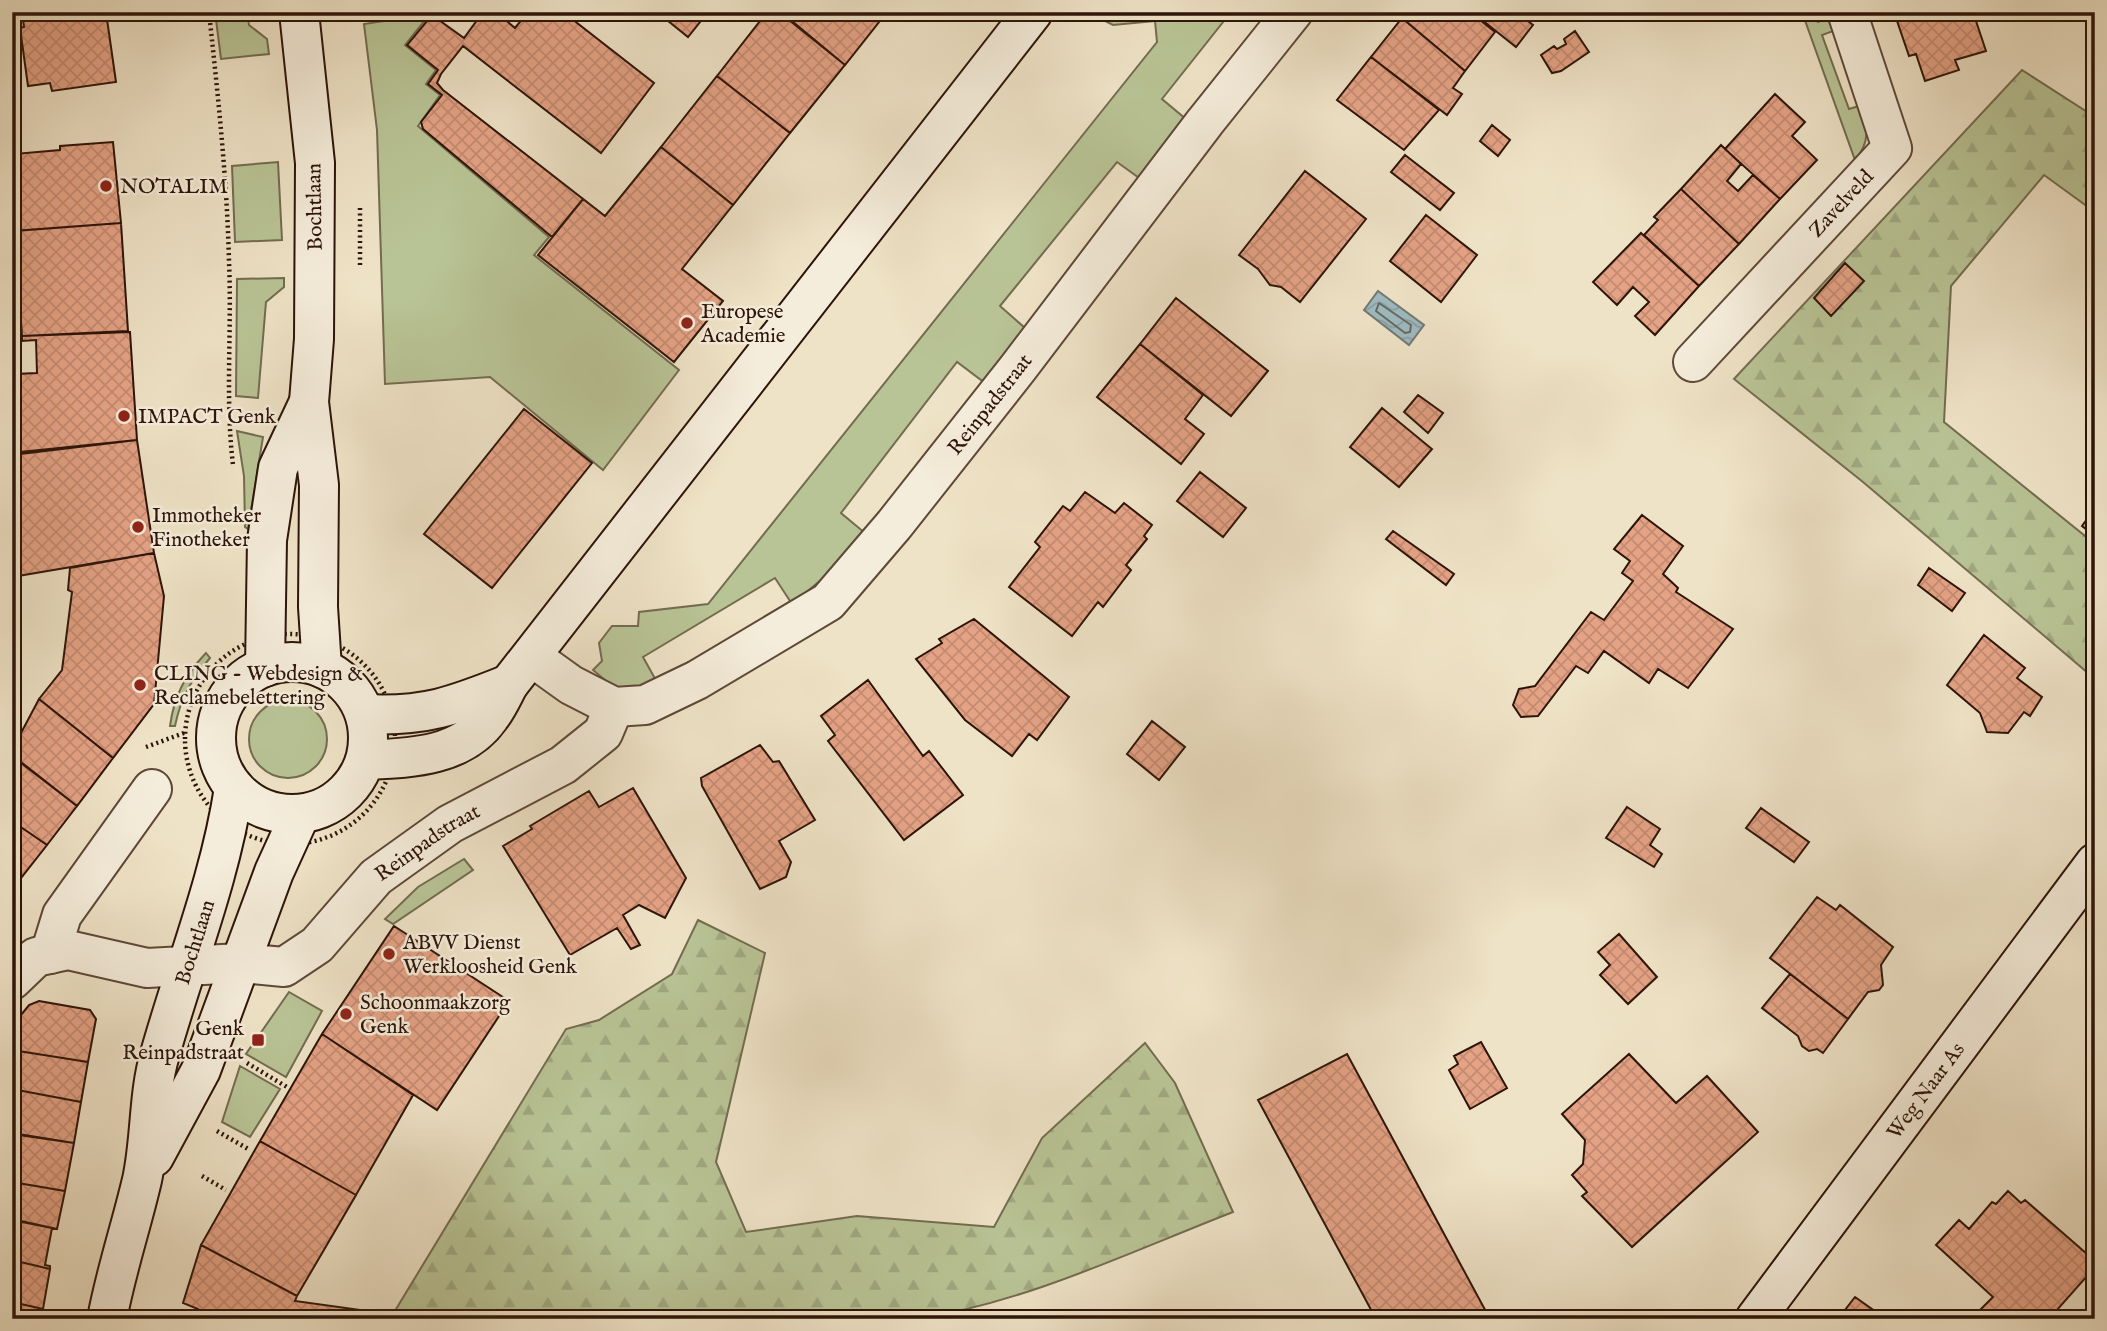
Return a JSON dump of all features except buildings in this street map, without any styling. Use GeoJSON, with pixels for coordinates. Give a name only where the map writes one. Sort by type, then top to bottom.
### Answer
{"type":"FeatureCollection","features":[{"type":"Feature","properties":{"kind":"street","name":"Bochtlaan"},"geometry":{"type":"LineString","coordinates":[[299,12],[315,163],[314,339],[309,402],[319,485],[318,607],[322,668]]}},
{"type":"Feature","properties":{"kind":"street"},"geometry":{"type":"LineString","coordinates":[[366,760],[430,755],[469,738],[490,718],[520,671],[1033,12]]}},
{"type":"Feature","properties":{"kind":"street","name":"Reinpadstraat"},"geometry":{"type":"LineString","coordinates":[[50,954],[68,950],[147,968],[241,963],[284,967],[317,945],[376,877],[450,824],[563,765],[603,733],[614,707],[645,705],[697,680],[828,602],[894,525],[993,400],[1205,122],[1293,12]]}},
{"type":"Feature","properties":{"kind":"street","name":"Zavelveld"},"geometry":{"type":"LineString","coordinates":[[1693,362],[1892,148],[1847,12]]}},
{"type":"Feature","properties":{"kind":"street","name":"Bochtlaan"},"geometry":{"type":"LineString","coordinates":[[265,667],[267,540],[278,468],[309,402]]}},
{"type":"Feature","properties":{"kind":"street"},"geometry":{"type":"LineString","coordinates":[[294,662],[322,668],[345,683],[357,697],[365,714],[369,738],[366,760],[352,787],[328,806],[312,826],[253,804],[234,789],[219,762],[216,734],[223,705],[241,681],[265,667],[294,662]]}},
{"type":"Feature","properties":{"kind":"street"},"geometry":{"type":"LineString","coordinates":[[365,714],[414,715],[464,702],[520,671],[571,685],[614,707]]}},
{"type":"Feature","properties":{"kind":"street"},"geometry":{"type":"LineString","coordinates":[[12,980],[36,957],[50,954],[62,915],[152,789]]}},
{"type":"Feature","properties":{"kind":"street","name":"Bochtlaan"},"geometry":{"type":"LineString","coordinates":[[107,1319],[118,1263],[142,1178],[158,1058],[222,852],[234,789]]}},
{"type":"Feature","properties":{"kind":"street","name":"Bochtlaan"},"geometry":{"type":"LineString","coordinates":[[142,1178],[201,1070],[274,872],[312,826]]}},
{"type":"Feature","properties":{"kind":"street","name":"Weg Naar As"},"geometry":{"type":"LineString","coordinates":[[1755,1319],[2095,863]]}},
{"type":"Feature","properties":{"kind":"path"},"geometry":{"type":"LineString","coordinates":[[209,12],[223,150],[229,264],[229,392],[234,479]]}},
{"type":"Feature","properties":{"kind":"path"},"geometry":{"type":"LineString","coordinates":[[184,733],[188,709],[204,677],[241,644],[241,631]]}},
{"type":"Feature","properties":{"kind":"path"},"geometry":{"type":"LineString","coordinates":[[312,826],[337,834],[366,813],[377,798]]}},
{"type":"Feature","properties":{"kind":"path"},"geometry":{"type":"LineString","coordinates":[[238,1057],[287,1087]]}},
{"type":"Feature","properties":{"kind":"path"},"geometry":{"type":"LineString","coordinates":[[216,1130],[250,1150]]}},
{"type":"Feature","properties":{"kind":"path"},"geometry":{"type":"LineString","coordinates":[[202,1176],[226,1190]]}},
{"type":"Feature","properties":{"kind":"green space"},"geometry":{"type":"Polygon","coordinates":[[[215,12],[247,12],[249,25],[267,39],[269,54],[221,59],[215,12]]]}},
{"type":"Feature","properties":{"kind":"green space"},"geometry":{"type":"Polygon","coordinates":[[[1113,12],[1231,12],[1162,99],[1187,120],[1142,180],[1117,162],[1000,306],[1025,328],[985,383],[957,362],[841,513],[865,533],[833,570],[792,604],[775,578],[643,657],[658,684],[617,690],[593,670],[602,661],[599,643],[612,626],[638,626],[639,612],[708,604],[1157,42],[1155,21],[1113,25],[1105,21],[1113,12]]]}},
{"type":"Feature","properties":{"kind":"green space"},"geometry":{"type":"Polygon","coordinates":[[[1802,12],[1814,12],[1818,22],[1831,17],[1836,30],[1822,35],[1849,109],[1862,105],[1865,120],[1866,140],[1855,160],[1802,12]]]}},
{"type":"Feature","properties":{"kind":"green space"},"geometry":{"type":"Polygon","coordinates":[[[430,14],[405,45],[436,70],[426,84],[440,95],[418,126],[549,237],[534,255],[679,370],[603,470],[490,377],[385,384],[377,130],[364,24],[430,14]]]}},
{"type":"Feature","properties":{"kind":"green space"},"geometry":{"type":"Polygon","coordinates":[[[2022,70],[2095,117],[2095,212],[2044,175],[1951,286],[1944,422],[2095,544],[2095,679],[1863,482],[1734,379],[2022,70]]]}},
{"type":"Feature","properties":{"kind":"green space"},"geometry":{"type":"Polygon","coordinates":[[[278,162],[282,240],[235,242],[232,166],[278,162]]]}},
{"type":"Feature","properties":{"kind":"green space"},"geometry":{"type":"Polygon","coordinates":[[[284,278],[284,287],[266,302],[258,398],[236,396],[237,279],[284,278]]]}},
{"type":"Feature","properties":{"kind":"green space"},"geometry":{"type":"Polygon","coordinates":[[[237,431],[263,437],[248,529],[245,527],[244,476],[237,431]]]}},
{"type":"Feature","properties":{"kind":"green space"},"geometry":{"type":"Polygon","coordinates":[[[206,653],[210,658],[188,689],[175,726],[170,726],[174,705],[182,686],[206,653]]]}},
{"type":"Feature","properties":{"kind":"green space"},"geometry":{"type":"Polygon","coordinates":[[[288,700],[303,703],[320,717],[327,739],[324,754],[310,771],[288,778],[273,775],[256,761],[249,739],[252,724],[266,707],[288,700]]]}},
{"type":"Feature","properties":{"kind":"green space"},"geometry":{"type":"Polygon","coordinates":[[[464,859],[473,870],[393,924],[385,919],[418,887],[464,859]]]}},
{"type":"Feature","properties":{"kind":"green space"},"geometry":{"type":"Polygon","coordinates":[[[698,920],[765,953],[716,1162],[746,1232],[857,1216],[994,1227],[1042,1138],[1145,1043],[1175,1083],[1233,1212],[1038,1288],[998,1301],[917,1319],[390,1319],[566,1029],[599,1020],[672,974],[698,920]]]}},
{"type":"Feature","properties":{"kind":"green space"},"geometry":{"type":"Polygon","coordinates":[[[289,992],[322,1011],[286,1077],[246,1054],[289,992]]]}},
{"type":"Feature","properties":{"kind":"green space"},"geometry":{"type":"Polygon","coordinates":[[[240,1066],[280,1089],[250,1137],[222,1122],[240,1066]]]}},
{"type":"Feature","properties":{"kind":"water"},"geometry":{"type":"Polygon","coordinates":[[[1378,291],[1424,325],[1409,345],[1364,310],[1378,291]]]}},
{"type":"Feature","properties":{"kind":"place","name":"NOTALIM"},"geometry":{"type":"Point","coordinates":[106,186]}},
{"type":"Feature","properties":{"kind":"place","name":"Europese Academie"},"geometry":{"type":"Point","coordinates":[687,323]}},
{"type":"Feature","properties":{"kind":"place","name":"IMPACT Genk"},"geometry":{"type":"Point","coordinates":[124,416]}},
{"type":"Feature","properties":{"kind":"place","name":"Immotheker Finotheker"},"geometry":{"type":"Point","coordinates":[138,527]}},
{"type":"Feature","properties":{"kind":"place","name":"CLING - Webdesign & Reclamebelettering"},"geometry":{"type":"Point","coordinates":[140,685]}},
{"type":"Feature","properties":{"kind":"place","name":"ABVV Dienst Werkloosheid Genk"},"geometry":{"type":"Point","coordinates":[389,954]}},
{"type":"Feature","properties":{"kind":"place","name":"Schoonmaakzorg Genk"},"geometry":{"type":"Point","coordinates":[346,1014]}},
{"type":"Feature","properties":{"kind":"place","name":"Genk Reinpadstraat"},"geometry":{"type":"Point","coordinates":[258,1040]}}]}
